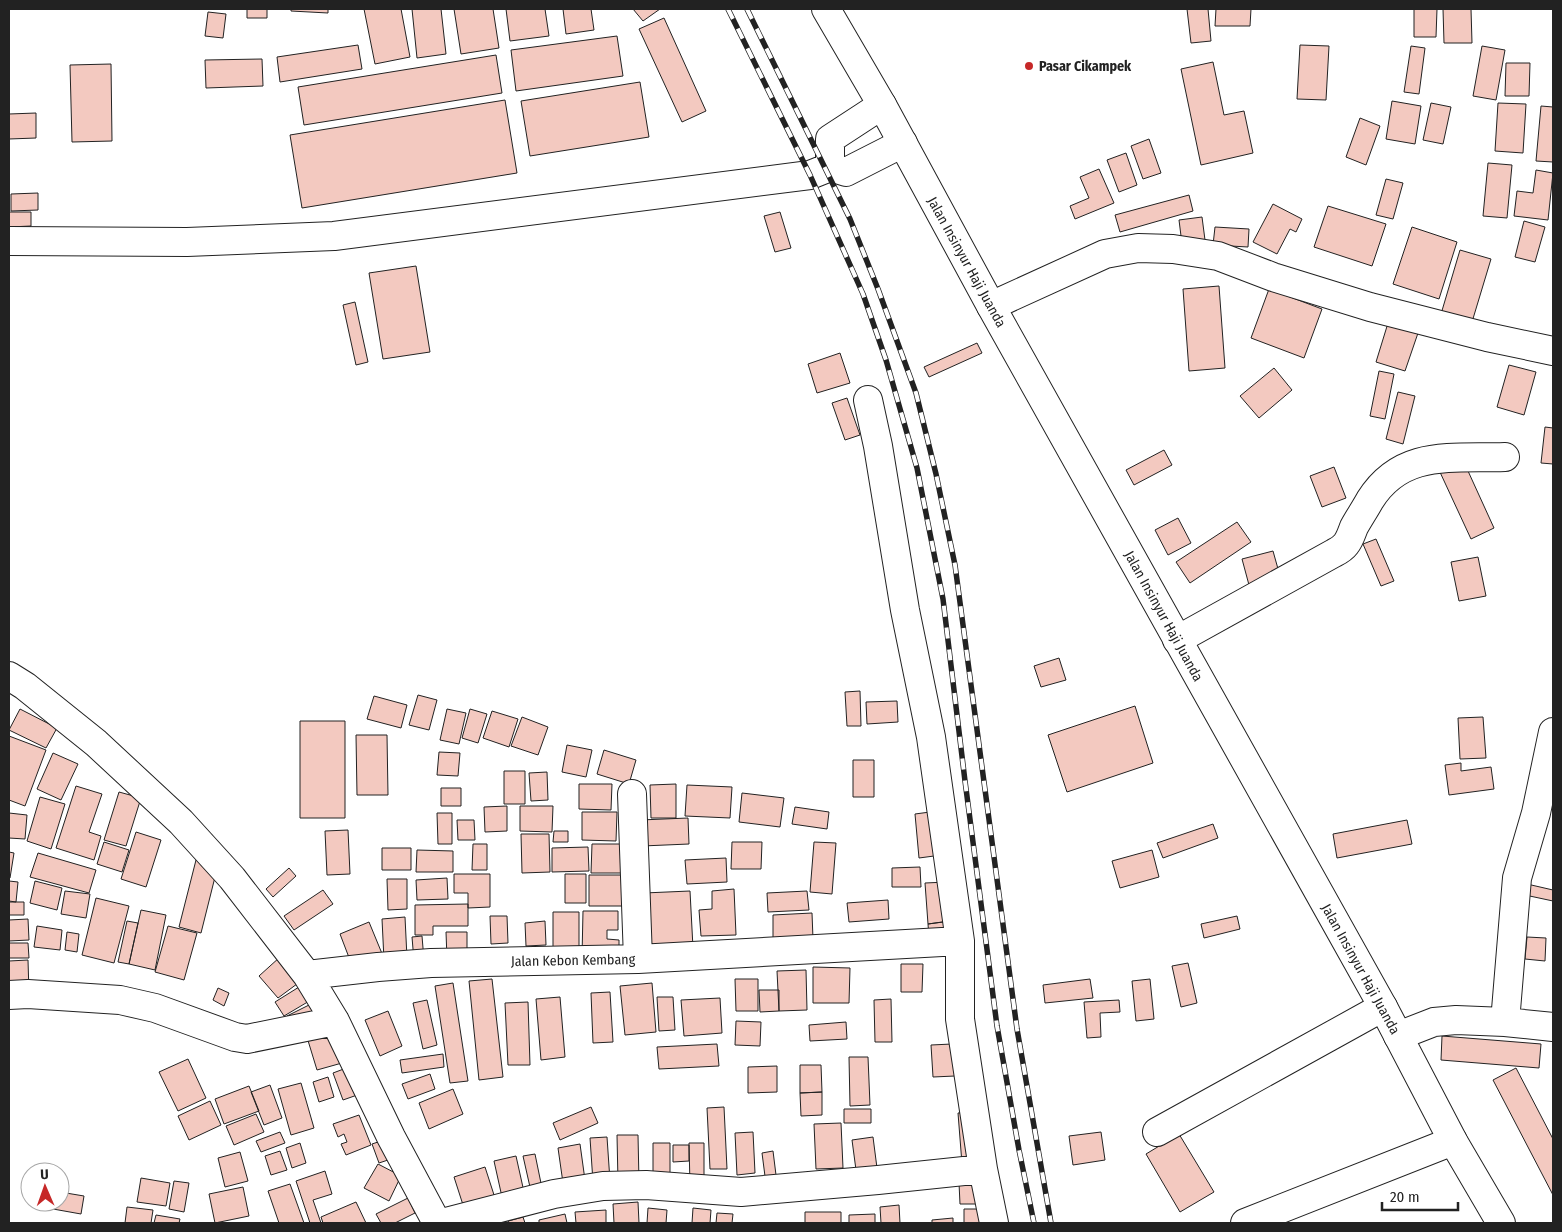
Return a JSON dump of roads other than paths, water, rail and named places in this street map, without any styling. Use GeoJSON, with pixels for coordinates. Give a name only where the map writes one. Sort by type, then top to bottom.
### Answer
{"type":"FeatureCollection","features":[{"type":"Feature","properties":{"kind":"main road","name":"Jalan Insinyur Haji Juanda"},"geometry":{"type":"LineString","coordinates":[[833,14],[991,306],[1383,1008],[1453,1141],[1501,1223]]}},
{"type":"Feature","properties":{"kind":"main road"},"geometry":{"type":"LineString","coordinates":[[830,167],[830,139],[882,105]]}},
{"type":"Feature","properties":{"kind":"main road"},"geometry":{"type":"LineString","coordinates":[[9,241],[187,242],[334,236],[810,175],[830,167],[846,172],[903,143]]}},
{"type":"Feature","properties":{"kind":"main road"},"geometry":{"type":"LineString","coordinates":[[991,306],[1104,254],[1138,248],[1173,249],[1218,256],[1273,277],[1370,307],[1487,337],[1553,351]]}},
{"type":"Feature","properties":{"kind":"main road"},"geometry":{"type":"LineString","coordinates":[[868,400],[878,446],[905,610],[932,737],[960,941],[960,1019],[983,1169],[994,1223]]}},
{"type":"Feature","properties":{"kind":"main road"},"geometry":{"type":"LineString","coordinates":[[1177,640],[1334,554],[1346,544],[1355,525],[1383,483],[1399,469],[1414,462],[1436,459],[1505,457]]}},
{"type":"Feature","properties":{"kind":"main road"},"geometry":{"type":"LineString","coordinates":[[9,676],[26,686],[96,743],[181,822],[232,878],[307,975],[335,1021],[391,1137],[436,1223]]}},
{"type":"Feature","properties":{"kind":"main road"},"geometry":{"type":"LineString","coordinates":[[1505,1022],[1518,878],[1545,815],[1553,732]]}},
{"type":"Feature","properties":{"kind":"main road"},"geometry":{"type":"LineString","coordinates":[[632,794],[638,959]]}},
{"type":"Feature","properties":{"kind":"main road","name":"Jalan Kebon Kembang"},"geometry":{"type":"LineString","coordinates":[[307,975],[378,966],[430,963],[638,959],[960,941]]}},
{"type":"Feature","properties":{"kind":"main road"},"geometry":{"type":"LineString","coordinates":[[9,995],[28,994],[120,1000],[155,1008],[235,1038],[247,1039],[335,1021]]}},
{"type":"Feature","properties":{"kind":"main road"},"geometry":{"type":"LineString","coordinates":[[1158,1132],[1383,1008]]}},
{"type":"Feature","properties":{"kind":"main road"},"geometry":{"type":"LineString","coordinates":[[1398,1036],[1434,1022],[1456,1020],[1505,1022],[1553,1027]]}},
{"type":"Feature","properties":{"kind":"main road"},"geometry":{"type":"LineString","coordinates":[[1245,1223],[1453,1141]]}},
{"type":"Feature","properties":{"kind":"main road"},"geometry":{"type":"LineString","coordinates":[[442,1223],[554,1194],[604,1186],[646,1185],[741,1192],[983,1169]]}},
{"type":"Feature","properties":{"kind":"railway"},"geometry":{"type":"LineString","coordinates":[[728,9],[810,175],[863,294],[886,360],[917,468],[943,599],[997,1026],[1034,1223]]}},
{"type":"Feature","properties":{"kind":"railway"},"geometry":{"type":"LineString","coordinates":[[747,9],[850,219],[916,393],[936,474],[955,565],[1017,1029],[1051,1223]]}},
{"type":"Feature","properties":{"kind":"place","name":"Pasar Cikampek"},"geometry":{"type":"Point","coordinates":[1029,66]}}]}
